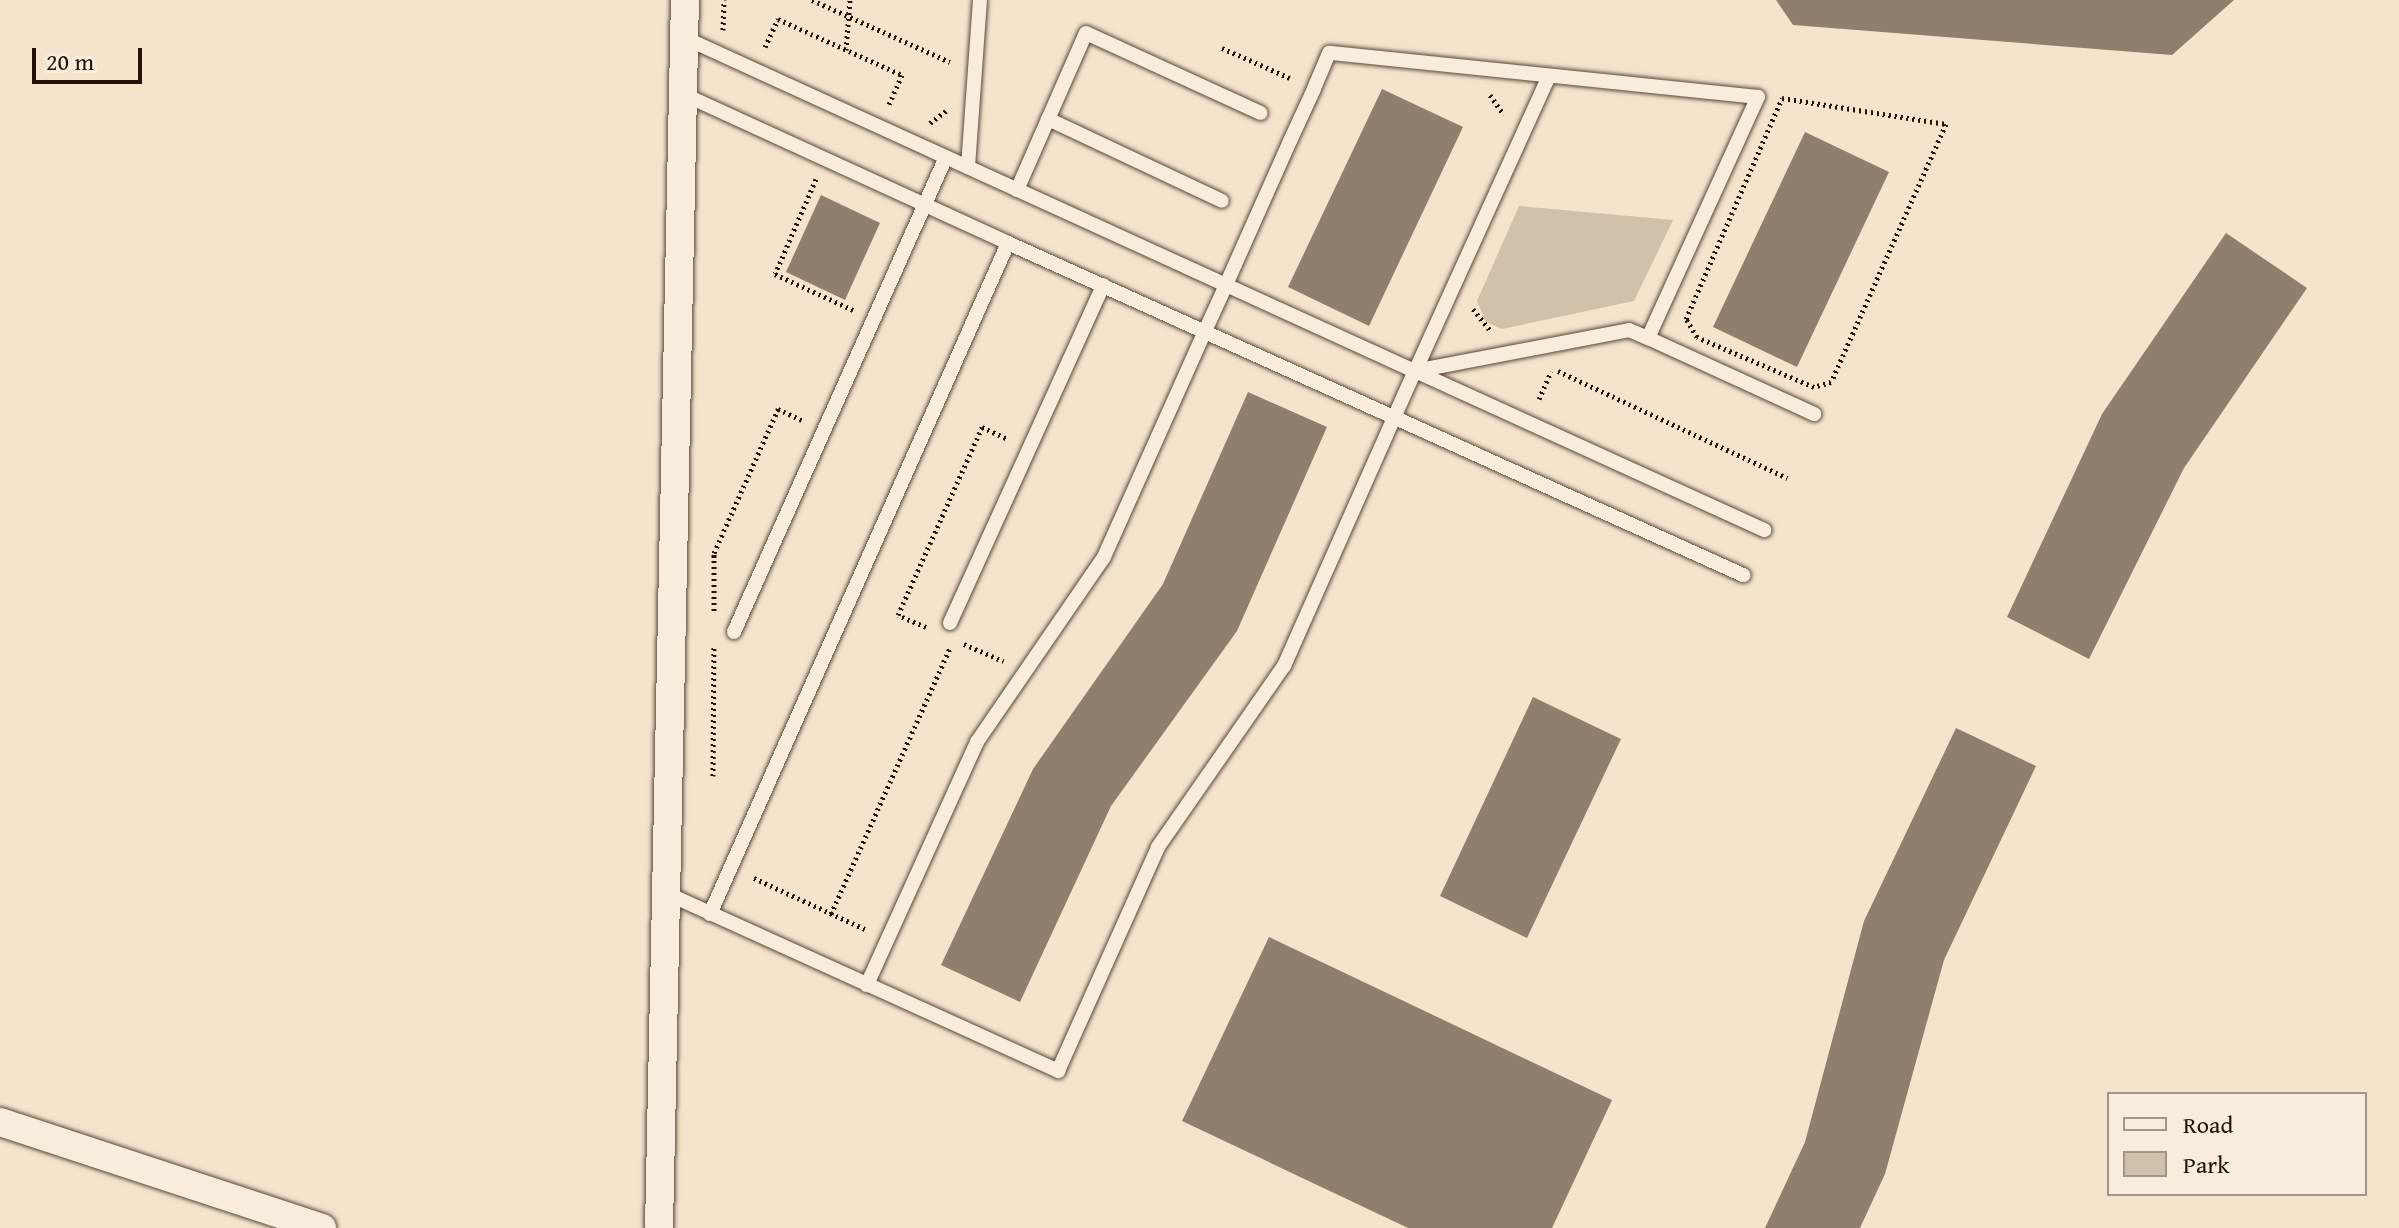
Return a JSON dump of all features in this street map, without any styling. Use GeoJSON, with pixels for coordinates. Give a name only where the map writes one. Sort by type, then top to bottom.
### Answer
{"type":"FeatureCollection","features":[{"type":"Feature","properties":{"kind":"street"},"geometry":{"type":"LineString","coordinates":[[659,1228],[685,0]]}},
{"type":"Feature","properties":{"kind":"street"},"geometry":{"type":"LineString","coordinates":[[0,1122],[322,1228]]}},
{"type":"Feature","properties":{"kind":"lane"},"geometry":{"type":"LineString","coordinates":[[968,167],[980,0]]}},
{"type":"Feature","properties":{"kind":"lane"},"geometry":{"type":"LineString","coordinates":[[1017,190],[1086,33],[1261,113]]}},
{"type":"Feature","properties":{"kind":"lane"},"geometry":{"type":"LineString","coordinates":[[685,38],[1764,530]]}},
{"type":"Feature","properties":{"kind":"lane"},"geometry":{"type":"LineString","coordinates":[[867,985],[977,742],[1104,557],[1329,53],[1758,97],[1648,338]]}},
{"type":"Feature","properties":{"kind":"lane"},"geometry":{"type":"LineString","coordinates":[[666,893],[1058,1071],[1158,847],[1284,666],[1549,76]]}},
{"type":"Feature","properties":{"kind":"lane"},"geometry":{"type":"LineString","coordinates":[[683,94],[1743,575]]}},
{"type":"Feature","properties":{"kind":"lane"},"geometry":{"type":"LineString","coordinates":[[1048,119],[1222,201]]}},
{"type":"Feature","properties":{"kind":"lane"},"geometry":{"type":"LineString","coordinates":[[734,632],[946,157]]}},
{"type":"Feature","properties":{"kind":"lane"},"geometry":{"type":"LineString","coordinates":[[710,914],[1008,243]]}},
{"type":"Feature","properties":{"kind":"lane"},"geometry":{"type":"LineString","coordinates":[[950,623],[1103,285]]}},
{"type":"Feature","properties":{"kind":"lane"},"geometry":{"type":"LineString","coordinates":[[1415,371],[1629,330],[1814,414]]}},
{"type":"Feature","properties":{"kind":"path"},"geometry":{"type":"LineString","coordinates":[[812,0],[959,66]]}},
{"type":"Feature","properties":{"kind":"path"},"geometry":{"type":"LineString","coordinates":[[846,50],[850,0]]}},
{"type":"Feature","properties":{"kind":"path"},"geometry":{"type":"LineString","coordinates":[[1222,48],[1314,89]]}},
{"type":"Feature","properties":{"kind":"path"},"geometry":{"type":"LineString","coordinates":[[1482,92],[1500,104],[1504,125]]}},
{"type":"Feature","properties":{"kind":"path"},"geometry":{"type":"LineString","coordinates":[[1782,98],[1946,124],[1831,382],[1805,386],[1697,337],[1686,319],[1686,308],[1782,98]]}},
{"type":"Feature","properties":{"kind":"path"},"geometry":{"type":"LineString","coordinates":[[831,184],[817,177],[775,274],[854,311]]}},
{"type":"Feature","properties":{"kind":"path"},"geometry":{"type":"LineString","coordinates":[[1454,284],[1475,293],[1477,319],[1500,333]]}},
{"type":"Feature","properties":{"kind":"path"},"geometry":{"type":"LineString","coordinates":[[848,325],[861,297]]}},
{"type":"Feature","properties":{"kind":"path"},"geometry":{"type":"LineString","coordinates":[[1539,370],[1552,368],[1787,478]]}},
{"type":"Feature","properties":{"kind":"path"},"geometry":{"type":"LineString","coordinates":[[1535,407],[1552,368]]}},
{"type":"Feature","properties":{"kind":"path"},"geometry":{"type":"LineString","coordinates":[[714,617],[714,553],[778,409],[805,421],[811,408]]}},
{"type":"Feature","properties":{"kind":"path"},"geometry":{"type":"LineString","coordinates":[[713,776],[714,633]]}},
{"type":"Feature","properties":{"kind":"path"},"geometry":{"type":"LineString","coordinates":[[831,914],[954,640]]}},
{"type":"Feature","properties":{"kind":"path"},"geometry":{"type":"LineString","coordinates":[[730,868],[888,939]]}},
{"type":"Feature","properties":{"kind":"green space"},"geometry":{"type":"Polygon","coordinates":[[[1519,206],[1673,220],[1634,301],[1502,329],[1486,322],[1477,301],[1519,206]]]}},
{"type":"Feature","properties":{"kind":"building"},"geometry":{"type":"Polygon","coordinates":[[[1776,0],[2234,0],[2172,55],[1793,25],[1776,0]]]}},
{"type":"Feature","properties":{"kind":"building"},"geometry":{"type":"Polygon","coordinates":[[[1382,89],[1463,127],[1369,326],[1288,287],[1382,89]]]}},
{"type":"Feature","properties":{"kind":"building"},"geometry":{"type":"Polygon","coordinates":[[[1805,132],[1889,172],[1797,367],[1713,327],[1805,132]]]}},
{"type":"Feature","properties":{"kind":"building"},"geometry":{"type":"Polygon","coordinates":[[[821,195],[880,223],[845,300],[786,272],[821,195]]]}},
{"type":"Feature","properties":{"kind":"building"},"geometry":{"type":"Polygon","coordinates":[[[2226,233],[2307,288],[2184,468],[2089,659],[2007,617],[2102,414],[2226,233]]]}},
{"type":"Feature","properties":{"kind":"building"},"geometry":{"type":"Polygon","coordinates":[[[1248,392],[1327,427],[1237,631],[1111,806],[1020,1002],[941,965],[1033,769],[1163,584],[1248,392]]]}},
{"type":"Feature","properties":{"kind":"building"},"geometry":{"type":"Polygon","coordinates":[[[1533,697],[1621,739],[1527,938],[1440,896],[1533,697]]]}},
{"type":"Feature","properties":{"kind":"building"},"geometry":{"type":"Polygon","coordinates":[[[1956,728],[2036,766],[1944,960],[1885,1174],[1860,1228],[1765,1228],[1805,1142],[1864,921],[1956,728]]]}},
{"type":"Feature","properties":{"kind":"building"},"geometry":{"type":"Polygon","coordinates":[[[1269,937],[1612,1100],[1552,1228],[1408,1228],[1182,1121],[1269,937]]]}}]}
